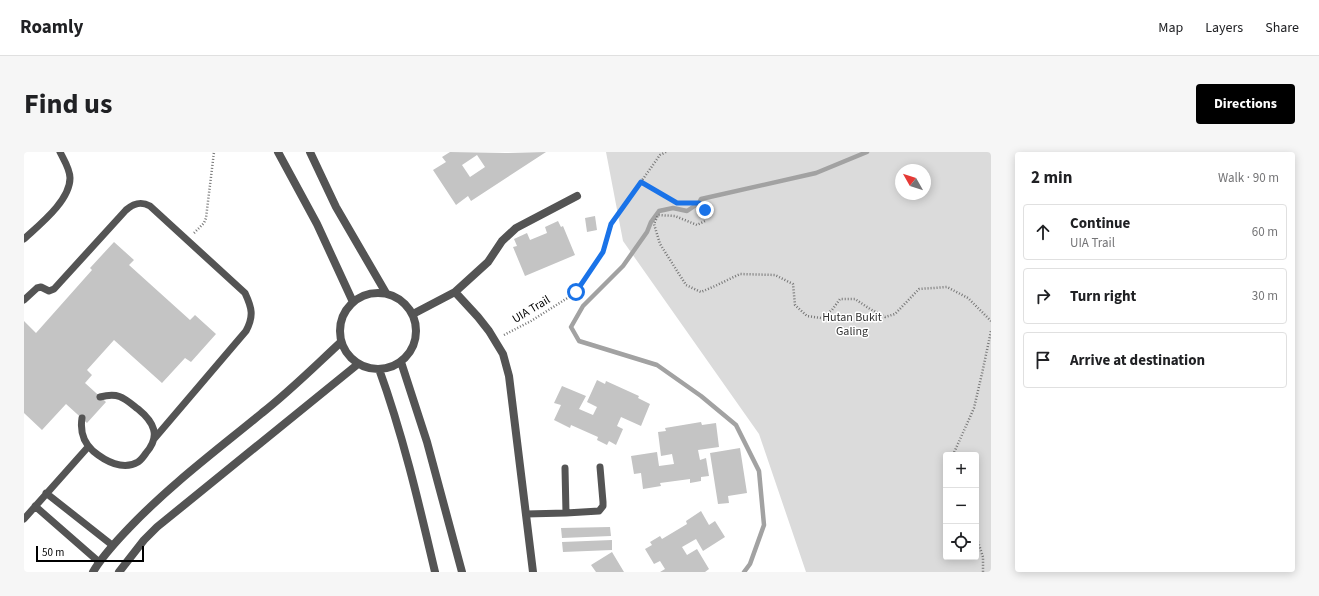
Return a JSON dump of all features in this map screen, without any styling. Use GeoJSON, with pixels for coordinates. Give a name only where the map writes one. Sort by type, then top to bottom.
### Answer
{"type":"FeatureCollection","features":[{"type":"Feature","properties":{"kind":"street"},"geometry":{"type":"LineString","coordinates":[[278,152],[317,224],[353,302]]}},
{"type":"Feature","properties":{"kind":"street"},"geometry":{"type":"LineString","coordinates":[[310,152],[336,207],[386,293]]}},
{"type":"Feature","properties":{"kind":"street"},"geometry":{"type":"LineString","coordinates":[[413,314],[455,292],[488,262],[502,241],[516,228],[577,196]]}},
{"type":"Feature","properties":{"kind":"street"},"geometry":{"type":"LineString","coordinates":[[377,292],[386,293],[402,300],[408,306],[416,322],[415,340],[407,356],[401,362],[394,366],[379,369],[368,368],[358,364],[345,351],[341,342],[340,325],[347,308],[353,302],[368,293],[377,292]]}},
{"type":"Feature","properties":{"kind":"street"},"geometry":{"type":"LineString","coordinates":[[455,292],[478,316],[503,354],[509,376],[533,572]]}},
{"type":"Feature","properties":{"kind":"street"},"geometry":{"type":"LineString","coordinates":[[93,572],[112,545],[149,506],[264,412],[341,342]]}},
{"type":"Feature","properties":{"kind":"street"},"geometry":{"type":"LineString","coordinates":[[401,362],[427,442],[462,572]]}},
{"type":"Feature","properties":{"kind":"street"},"geometry":{"type":"LineString","coordinates":[[119,572],[144,540],[157,527],[358,364]]}},
{"type":"Feature","properties":{"kind":"street"},"geometry":{"type":"LineString","coordinates":[[379,369],[389,397],[436,572]]}},
{"type":"Feature","properties":{"kind":"lane"},"geometry":{"type":"LineString","coordinates":[[24,240],[45,220],[61,201],[67,190],[70,179],[69,169],[60,152]]}},
{"type":"Feature","properties":{"kind":"lane"},"geometry":{"type":"LineString","coordinates":[[24,300],[37,288],[41,287],[49,291],[54,289],[132,205],[145,203],[245,293],[250,303],[252,311],[251,322],[246,331],[154,439],[151,447],[139,461],[122,465],[109,462],[101,458],[88,447],[82,432],[82,418]]}},
{"type":"Feature","properties":{"kind":"lane"},"geometry":{"type":"LineString","coordinates":[[100,397],[114,394],[125,398],[147,416],[154,430],[154,439]]}},
{"type":"Feature","properties":{"kind":"lane"},"geometry":{"type":"LineString","coordinates":[[24,519],[88,447]]}},
{"type":"Feature","properties":{"kind":"lane"},"geometry":{"type":"LineString","coordinates":[[526,514],[596,512],[602,509],[603,502],[600,467]]}},
{"type":"Feature","properties":{"kind":"lane"},"geometry":{"type":"LineString","coordinates":[[565,468],[566,513]]}},
{"type":"Feature","properties":{"kind":"lane"},"geometry":{"type":"LineString","coordinates":[[46,493],[112,545]]}},
{"type":"Feature","properties":{"kind":"lane"},"geometry":{"type":"LineString","coordinates":[[35,506],[99,562]]}},
{"type":"Feature","properties":{"kind":"path"},"geometry":{"type":"LineString","coordinates":[[187,240],[204,223],[206,218],[214,152]]}},
{"type":"Feature","properties":{"kind":"path","name":"UIA Trail"},"geometry":{"type":"LineString","coordinates":[[494,340],[531,321],[576,292],[603,252],[611,224],[660,155],[666,152]]}},
{"type":"Feature","properties":{"kind":"path"},"geometry":{"type":"LineString","coordinates":[[641,182],[677,203],[699,203],[705,210],[705,221],[697,224],[675,216],[658,215],[654,224],[660,244],[686,285],[701,292],[740,274],[775,275],[793,284],[795,304],[807,316],[821,318],[832,310],[840,299],[854,299],[885,317],[895,314],[919,289],[947,287],[968,298],[991,321]]}},
{"type":"Feature","properties":{"kind":"path"},"geometry":{"type":"LineString","coordinates":[[954,452],[974,408],[984,369],[991,331]]}},
{"type":"Feature","properties":{"kind":"path"},"geometry":{"type":"LineString","coordinates":[[979,544],[984,557],[983,572]]}},
{"type":"Feature","properties":{"kind":"green space","name":"Hutan Bukit Galing"},"geometry":{"type":"Polygon","coordinates":[[[606,152],[991,152],[991,572],[806,572],[759,434],[623,241],[606,152]]]}},
{"type":"Feature","properties":{"kind":"building"},"geometry":{"type":"Polygon","coordinates":[[[450,152],[546,152],[471,201],[468,196],[456,205],[433,170],[446,162],[442,157],[450,152]],[[477,155],[462,165],[470,177],[485,167],[477,155]]]}},
{"type":"Feature","properties":{"kind":"building"},"geometry":{"type":"Polygon","coordinates":[[[595,216],[597,230],[587,232],[585,218],[595,216]]]}},
{"type":"Feature","properties":{"kind":"building"},"geometry":{"type":"Polygon","coordinates":[[[558,221],[561,227],[563,226],[575,255],[525,276],[513,247],[517,246],[514,239],[527,233],[530,240],[547,233],[545,227],[558,221]]]}},
{"type":"Feature","properties":{"kind":"building"},"geometry":{"type":"Polygon","coordinates":[[[114,242],[134,260],[129,265],[190,320],[195,315],[216,334],[191,362],[185,358],[162,383],[114,340],[87,370],[92,375],[85,383],[106,402],[87,423],[66,404],[42,430],[24,413],[24,321],[36,333],[92,270],[90,268],[114,242]]]}},
{"type":"Feature","properties":{"kind":"building"},"geometry":{"type":"Polygon","coordinates":[[[597,380],[605,384],[606,381],[639,396],[638,398],[650,404],[641,426],[621,417],[617,426],[623,429],[616,445],[609,441],[607,445],[597,440],[598,437],[571,425],[570,428],[554,420],[561,405],[554,403],[562,386],[586,396],[579,409],[593,415],[597,407],[587,402],[597,380]]]}},
{"type":"Feature","properties":{"kind":"building"},"geometry":{"type":"Polygon","coordinates":[[[701,422],[702,425],[716,423],[719,447],[698,450],[700,460],[706,458],[709,476],[701,477],[701,481],[690,483],[690,479],[660,483],[661,486],[643,489],[641,473],[634,474],[631,456],[657,452],[659,466],[674,464],[672,454],[661,456],[658,432],[666,431],[665,428],[701,422]]]}},
{"type":"Feature","properties":{"kind":"building"},"geometry":{"type":"Polygon","coordinates":[[[740,448],[747,493],[728,496],[729,503],[718,504],[710,453],[740,448]]]}},
{"type":"Feature","properties":{"kind":"building"},"geometry":{"type":"Polygon","coordinates":[[[701,511],[709,525],[715,521],[725,537],[703,551],[696,539],[682,547],[687,555],[697,549],[709,569],[705,572],[660,572],[665,569],[660,561],[654,564],[645,549],[652,545],[650,542],[660,536],[662,539],[687,524],[686,521],[701,511]]]}},
{"type":"Feature","properties":{"kind":"building"},"geometry":{"type":"Polygon","coordinates":[[[610,527],[611,536],[562,538],[561,528],[610,527]]]}},
{"type":"Feature","properties":{"kind":"building"},"geometry":{"type":"Polygon","coordinates":[[[612,540],[612,550],[563,552],[562,542],[612,540]]]}},
{"type":"Feature","properties":{"kind":"building"},"geometry":{"type":"Polygon","coordinates":[[[612,552],[624,572],[596,572],[591,565],[612,552]]]}},
{"type":"Feature","properties":{"kind":"waterway"},"geometry":{"type":"LineString","coordinates":[[744,572],[750,564],[764,525],[759,471],[736,425],[701,396],[657,365],[579,341],[571,327],[583,306],[623,266],[647,232],[651,222],[659,211],[673,208],[687,211],[699,203],[701,199],[816,173],[867,152]]}},
{"type":"Feature","properties":{"kind":"route"},"geometry":{"type":"LineString","coordinates":[[576,292],[603,252],[611,224],[641,182],[677,203],[699,203],[705,210]]}}]}
